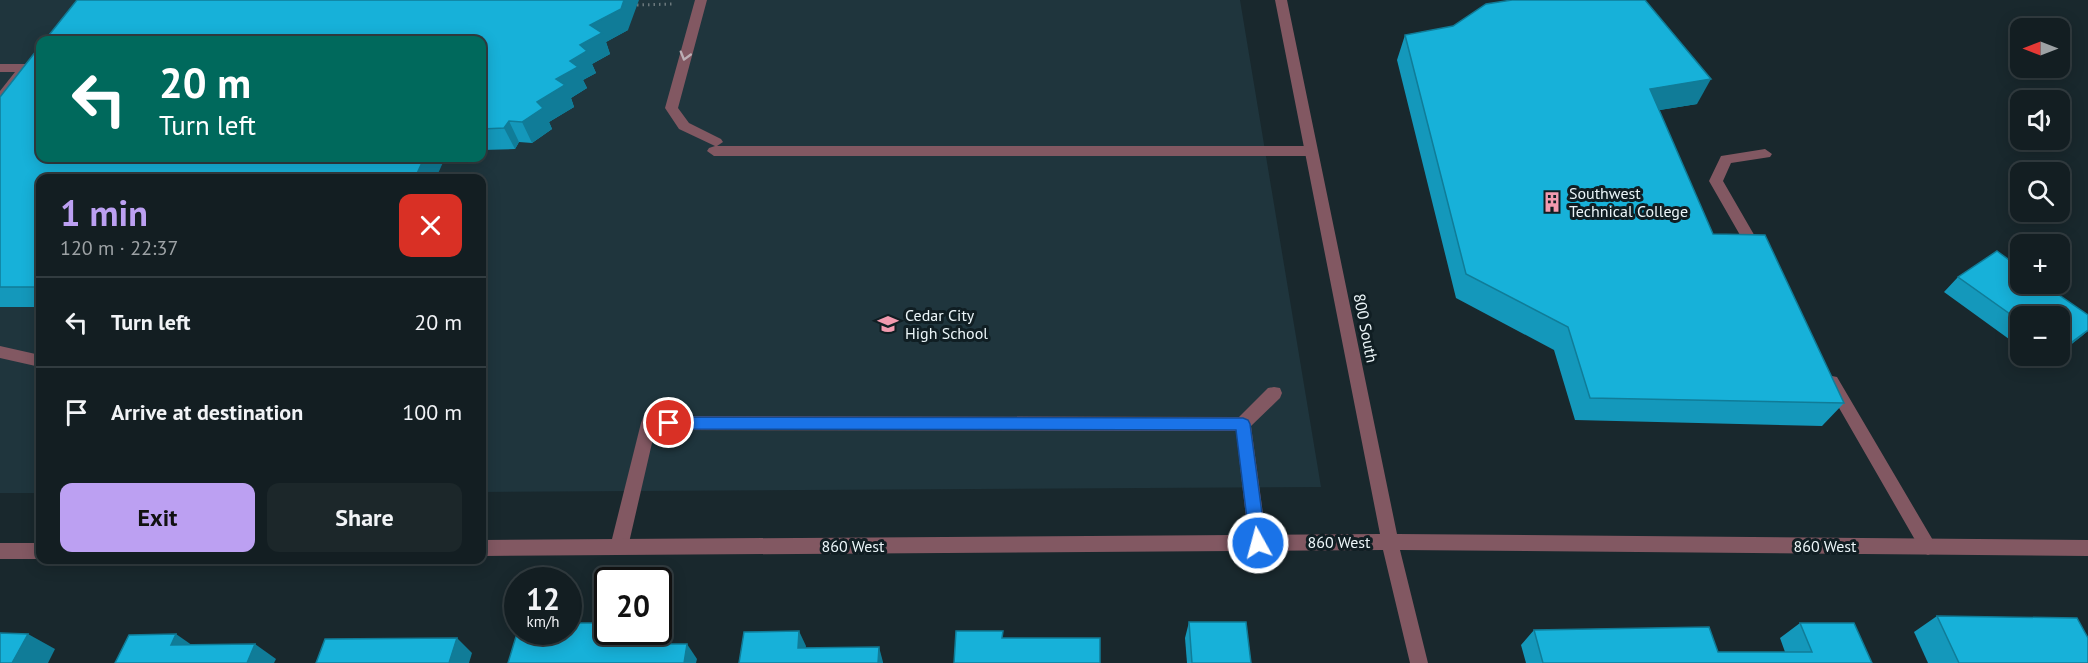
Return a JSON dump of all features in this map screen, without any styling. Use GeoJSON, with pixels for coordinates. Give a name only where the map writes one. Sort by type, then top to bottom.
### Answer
{"type":"FeatureCollection","features":[{"type":"Feature","properties":{"kind":"street"},"geometry":{"type":"LineString","coordinates":[[701,0],[671,108],[684,126],[715,147],[1311,151]]}},
{"type":"Feature","properties":{"kind":"street","name":"800 South"},"geometry":{"type":"LineString","coordinates":[[1281,0],[1390,542],[1419,663]]}},
{"type":"Feature","properties":{"kind":"street"},"geometry":{"type":"LineString","coordinates":[[0,68],[25,68],[0,100]]}},
{"type":"Feature","properties":{"kind":"street"},"geometry":{"type":"LineString","coordinates":[[1763,262],[1716,181],[1726,159],[1766,154]]}},
{"type":"Feature","properties":{"kind":"street"},"geometry":{"type":"LineString","coordinates":[[0,352],[36,360]]}},
{"type":"Feature","properties":{"kind":"street"},"geometry":{"type":"LineString","coordinates":[[1822,364],[1928,547]]}},
{"type":"Feature","properties":{"kind":"street"},"geometry":{"type":"LineString","coordinates":[[619,547],[649,423],[1243,424],[1274,393]]}},
{"type":"Feature","properties":{"kind":"street"},"geometry":{"type":"LineString","coordinates":[[1243,424],[1258,543]]}},
{"type":"Feature","properties":{"kind":"street","name":"860 West"},"geometry":{"type":"LineString","coordinates":[[486,548],[1390,542],[2088,548]]}},
{"type":"Feature","properties":{"kind":"street"},"geometry":{"type":"LineString","coordinates":[[0,551],[36,551]]}},
{"type":"Feature","properties":{"kind":"path"},"geometry":{"type":"LineString","coordinates":[[637,4],[673,4]]}},
{"type":"Feature","properties":{"kind":"shaded area","name":"Cedar City High School"},"geometry":{"type":"Polygon","coordinates":[[[0,0],[1240,0],[1321,487],[486,492],[486,174],[36,174],[36,493],[0,493],[0,0]]]}},
{"type":"Feature","properties":{"kind":"building"},"geometry":{"type":"Polygon","coordinates":[[[77,0],[624,0],[621,9],[590,25],[602,33],[580,45],[587,51],[570,61],[578,67],[556,79],[565,85],[537,102],[543,108],[522,122],[509,121],[504,128],[486,129],[486,36],[48,36],[77,0]]]}},
{"type":"Feature","properties":{"kind":"building","name":"Southwest Technical College"},"geometry":{"type":"Polygon","coordinates":[[[1512,0],[1645,0],[1711,79],[1650,89],[1713,234],[1765,235],[1844,403],[1590,398],[1568,327],[1466,274],[1405,35],[1453,26],[1486,4],[1512,0]]]}},
{"type":"Feature","properties":{"kind":"building"},"geometry":{"type":"Polygon","coordinates":[[[36,51],[36,162],[422,162],[417,174],[36,174],[36,287],[0,287],[0,97],[36,51]]]}},
{"type":"Feature","properties":{"kind":"building"},"geometry":{"type":"Polygon","coordinates":[[[1997,251],[2010,261],[2010,294],[2058,294],[2088,315],[2088,330],[2070,343],[2070,306],[2010,306],[2010,314],[1958,277],[1997,251]]]}},
{"type":"Feature","properties":{"kind":"building"},"geometry":{"type":"Polygon","coordinates":[[[1937,616],[2077,618],[2088,638],[2088,663],[1959,663],[1937,616]]]}},
{"type":"Feature","properties":{"kind":"building"},"geometry":{"type":"Polygon","coordinates":[[[1189,622],[1246,622],[1251,663],[1192,663],[1189,622]]]}},
{"type":"Feature","properties":{"kind":"building"},"geometry":{"type":"Polygon","coordinates":[[[582,623],[594,623],[594,645],[687,644],[684,663],[508,663],[513,645],[582,645],[582,623]]]}},
{"type":"Feature","properties":{"kind":"building"},"geometry":{"type":"Polygon","coordinates":[[[1800,623],[1854,623],[1872,663],[1543,663],[1534,630],[1709,627],[1718,652],[1812,652],[1800,623]]]}},
{"type":"Feature","properties":{"kind":"building"},"geometry":{"type":"Polygon","coordinates":[[[799,631],[798,648],[879,647],[878,663],[739,663],[744,632],[799,631]]]}},
{"type":"Feature","properties":{"kind":"building"},"geometry":{"type":"Polygon","coordinates":[[[956,631],[1003,631],[1002,638],[1100,638],[1100,663],[954,663],[956,631]]]}},
{"type":"Feature","properties":{"kind":"building"},"geometry":{"type":"Polygon","coordinates":[[[0,633],[28,634],[12,663],[0,663],[0,633]]]}},
{"type":"Feature","properties":{"kind":"building"},"geometry":{"type":"Polygon","coordinates":[[[176,634],[171,645],[255,644],[247,663],[115,663],[129,635],[176,634]]]}},
{"type":"Feature","properties":{"kind":"building"},"geometry":{"type":"Polygon","coordinates":[[[457,638],[449,663],[316,663],[325,639],[457,638]]]}},
{"type":"Feature","properties":{"kind":"place","name":"Southwest Technical College"},"geometry":{"type":"Point","coordinates":[1552,202]}},
{"type":"Feature","properties":{"kind":"place","name":"Cedar City High School"},"geometry":{"type":"Point","coordinates":[888,324]}},
{"type":"Feature","properties":{"kind":"route"},"geometry":{"type":"LineString","coordinates":[[669,423],[1243,424],[1258,543]]}}]}
